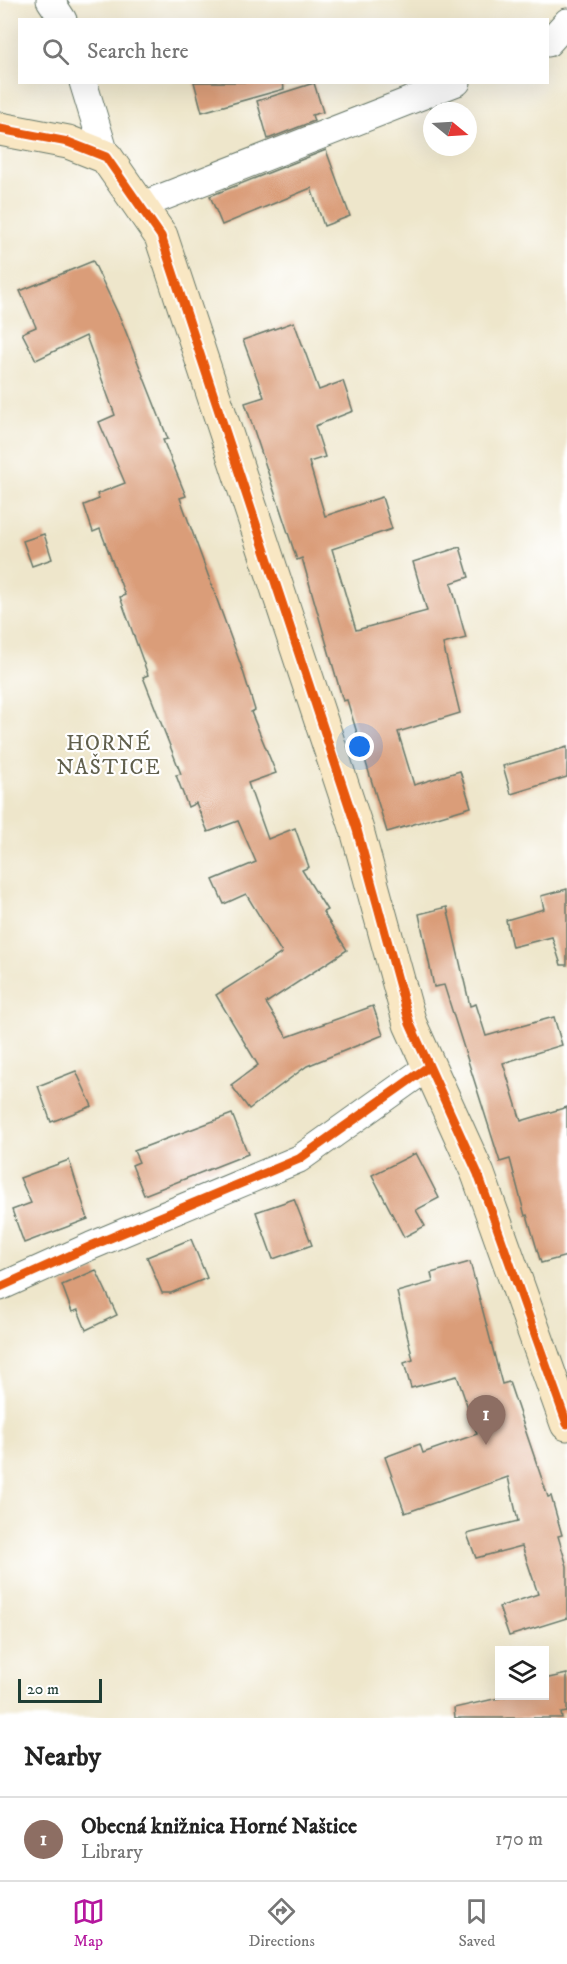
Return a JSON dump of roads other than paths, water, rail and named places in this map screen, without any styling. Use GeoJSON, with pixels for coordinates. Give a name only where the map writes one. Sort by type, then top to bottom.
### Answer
{"type":"FeatureCollection","features":[{"type":"Feature","properties":{"kind":"street"},"geometry":{"type":"LineString","coordinates":[[50,0],[62,18]]}},
{"type":"Feature","properties":{"kind":"street"},"geometry":{"type":"LineString","coordinates":[[549,41],[567,22]]}},
{"type":"Feature","properties":{"kind":"street"},"geometry":{"type":"LineString","coordinates":[[84,84],[106,157],[161,236],[357,830],[410,1024],[478,1174],[567,1424]]}},
{"type":"Feature","properties":{"kind":"street"},"geometry":{"type":"LineString","coordinates":[[140,206],[453,84]]}},
{"type":"Feature","properties":{"kind":"street"},"geometry":{"type":"LineString","coordinates":[[0,129],[68,142],[106,157]]}},
{"type":"Feature","properties":{"kind":"street"},"geometry":{"type":"LineString","coordinates":[[0,1287],[91,1246],[299,1159],[428,1067]]}},
{"type":"Feature","properties":{"kind":"place","name":"Obecná knižnica Horné Naštice"},"geometry":{"type":"Point","coordinates":[486,1445]}},
{"type":"Feature","properties":{"kind":"district","name":"HORNÉ NAŠTICE"},"geometry":{"type":"Point","coordinates":[109,756]}}]}
